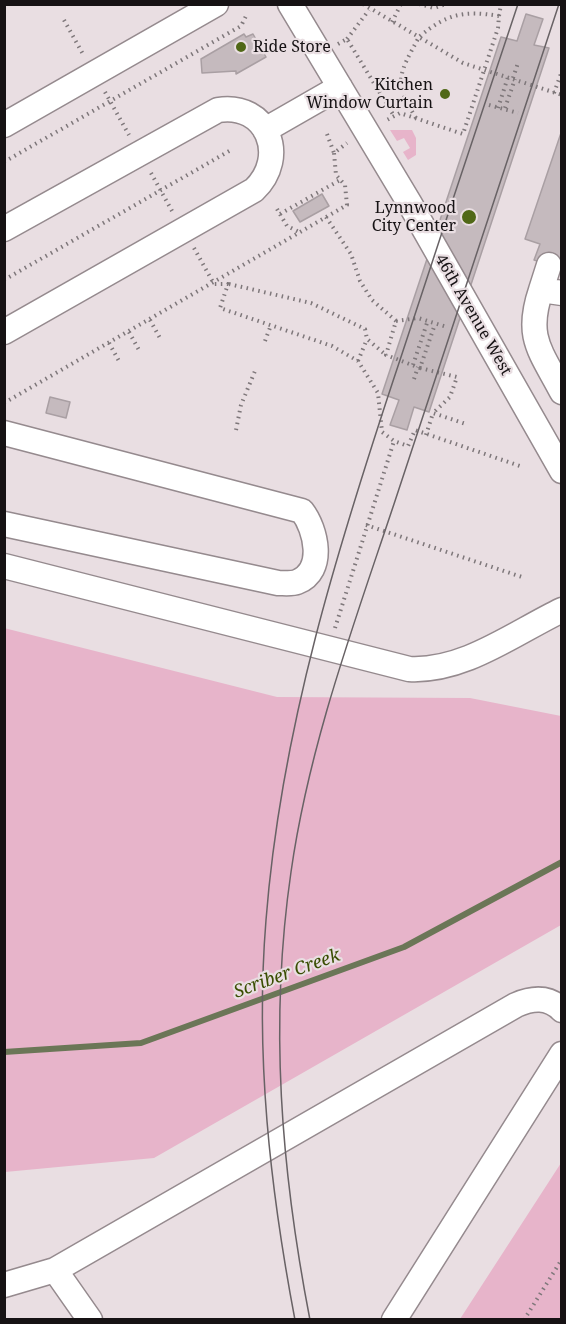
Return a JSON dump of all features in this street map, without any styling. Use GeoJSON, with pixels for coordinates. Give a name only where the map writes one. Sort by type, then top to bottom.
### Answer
{"type":"FeatureCollection","features":[{"type":"Feature","properties":{"kind":"street"},"geometry":{"type":"LineString","coordinates":[[4,125],[216,4]]}},
{"type":"Feature","properties":{"kind":"street","name":"46th Avenue West"},"geometry":{"type":"LineString","coordinates":[[290,4],[410,204],[561,471]]}},
{"type":"Feature","properties":{"kind":"street"},"geometry":{"type":"LineString","coordinates":[[265,130],[340,87]]}},
{"type":"Feature","properties":{"kind":"street"},"geometry":{"type":"LineString","coordinates":[[4,229],[218,110],[240,110],[259,122],[265,130],[272,152],[269,171],[254,190],[4,332]]}},
{"type":"Feature","properties":{"kind":"street"},"geometry":{"type":"LineString","coordinates":[[549,265],[551,292],[534,312],[532,328],[537,345],[561,392]]}},
{"type":"Feature","properties":{"kind":"street"},"geometry":{"type":"LineString","coordinates":[[4,433],[302,511],[315,535],[313,565],[307,576],[296,583],[278,583],[4,524]]}},
{"type":"Feature","properties":{"kind":"street"},"geometry":{"type":"LineString","coordinates":[[4,566],[401,668],[436,668],[467,658],[561,610]]}},
{"type":"Feature","properties":{"kind":"street"},"geometry":{"type":"LineString","coordinates":[[4,1285],[55,1270],[516,1005],[529,1000],[544,999],[561,1010]]}},
{"type":"Feature","properties":{"kind":"street"},"geometry":{"type":"LineString","coordinates":[[394,1320],[561,1054]]}},
{"type":"Feature","properties":{"kind":"street"},"geometry":{"type":"LineString","coordinates":[[55,1270],[90,1320]]}},
{"type":"Feature","properties":{"kind":"path"},"geometry":{"type":"LineString","coordinates":[[363,4],[369,10],[463,63],[561,95]]}},
{"type":"Feature","properties":{"kind":"path"},"geometry":{"type":"LineString","coordinates":[[392,22],[401,4]]}},
{"type":"Feature","properties":{"kind":"path"},"geometry":{"type":"LineString","coordinates":[[419,4],[434,8],[446,4]]}},
{"type":"Feature","properties":{"kind":"path"},"geometry":{"type":"LineString","coordinates":[[384,121],[400,113],[463,134],[498,28],[501,4]]}},
{"type":"Feature","properties":{"kind":"path"},"geometry":{"type":"LineString","coordinates":[[338,44],[347,39],[369,10]]}},
{"type":"Feature","properties":{"kind":"path"},"geometry":{"type":"LineString","coordinates":[[416,119],[401,93],[403,66],[419,37],[438,21],[470,12],[499,16]]}},
{"type":"Feature","properties":{"kind":"path"},"geometry":{"type":"LineString","coordinates":[[4,162],[241,26],[246,16]]}},
{"type":"Feature","properties":{"kind":"path"},"geometry":{"type":"LineString","coordinates":[[64,20],[86,59]]}},
{"type":"Feature","properties":{"kind":"path"},"geometry":{"type":"LineString","coordinates":[[347,39],[394,116]]}},
{"type":"Feature","properties":{"kind":"path"},"geometry":{"type":"LineString","coordinates":[[498,108],[518,63]]}},
{"type":"Feature","properties":{"kind":"path"},"geometry":{"type":"LineString","coordinates":[[554,93],[561,71]]}},
{"type":"Feature","properties":{"kind":"path"},"geometry":{"type":"LineString","coordinates":[[505,108],[512,78]]}},
{"type":"Feature","properties":{"kind":"path"},"geometry":{"type":"LineString","coordinates":[[103,89],[214,284]]}},
{"type":"Feature","properties":{"kind":"path"},"geometry":{"type":"LineString","coordinates":[[489,105],[518,113]]}},
{"type":"Feature","properties":{"kind":"path"},"geometry":{"type":"LineString","coordinates":[[4,403],[346,206],[345,185],[336,175],[334,153],[327,134]]}},
{"type":"Feature","properties":{"kind":"path"},"geometry":{"type":"LineString","coordinates":[[334,153],[347,143]]}},
{"type":"Feature","properties":{"kind":"path"},"geometry":{"type":"LineString","coordinates":[[4,280],[231,150]]}},
{"type":"Feature","properties":{"kind":"path"},"geometry":{"type":"LineString","coordinates":[[280,214],[340,180]]}},
{"type":"Feature","properties":{"kind":"path"},"geometry":{"type":"LineString","coordinates":[[277,209],[287,226],[299,232]]}},
{"type":"Feature","properties":{"kind":"path"},"geometry":{"type":"LineString","coordinates":[[326,217],[351,254],[360,280],[372,300],[396,321],[418,318],[447,327]]}},
{"type":"Feature","properties":{"kind":"path"},"geometry":{"type":"LineString","coordinates":[[214,284],[228,284],[311,303],[364,329],[367,339],[386,355],[457,377],[450,397],[433,413],[426,435]]}},
{"type":"Feature","properties":{"kind":"path"},"geometry":{"type":"LineString","coordinates":[[228,284],[220,308],[332,346],[358,362],[378,393],[382,432],[394,441],[408,446],[415,430],[520,466]]}},
{"type":"Feature","properties":{"kind":"path"},"geometry":{"type":"LineString","coordinates":[[150,320],[161,340]]}},
{"type":"Feature","properties":{"kind":"path"},"geometry":{"type":"LineString","coordinates":[[414,379],[428,320]]}},
{"type":"Feature","properties":{"kind":"path"},"geometry":{"type":"LineString","coordinates":[[386,355],[396,321]]}},
{"type":"Feature","properties":{"kind":"path"},"geometry":{"type":"LineString","coordinates":[[417,366],[435,324]]}},
{"type":"Feature","properties":{"kind":"path"},"geometry":{"type":"LineString","coordinates":[[265,341],[271,325]]}},
{"type":"Feature","properties":{"kind":"path"},"geometry":{"type":"LineString","coordinates":[[129,332],[140,352]]}},
{"type":"Feature","properties":{"kind":"path"},"geometry":{"type":"LineString","coordinates":[[358,362],[367,339]]}},
{"type":"Feature","properties":{"kind":"path"},"geometry":{"type":"LineString","coordinates":[[109,343],[120,363]]}},
{"type":"Feature","properties":{"kind":"path"},"geometry":{"type":"LineString","coordinates":[[236,430],[241,405],[255,371]]}},
{"type":"Feature","properties":{"kind":"path"},"geometry":{"type":"LineString","coordinates":[[433,413],[466,424]]}},
{"type":"Feature","properties":{"kind":"path"},"geometry":{"type":"LineString","coordinates":[[328,650],[394,441]]}},
{"type":"Feature","properties":{"kind":"path"},"geometry":{"type":"LineString","coordinates":[[366,525],[522,577]]}},
{"type":"Feature","properties":{"kind":"path"},"geometry":{"type":"LineString","coordinates":[[524,1320],[561,1259]]}},
{"type":"Feature","properties":{"kind":"shaded area"},"geometry":{"type":"Polygon","coordinates":[[[390,130],[412,130],[416,138],[416,155],[408,160],[403,152],[410,148],[404,138],[397,141],[390,130]]]}},
{"type":"Feature","properties":{"kind":"shaded area"},"geometry":{"type":"Polygon","coordinates":[[[4,628],[277,697],[470,698],[561,716],[561,925],[154,1158],[5,1172],[4,628]]]}},
{"type":"Feature","properties":{"kind":"shaded area"},"geometry":{"type":"Polygon","coordinates":[[[561,1163],[561,1319],[460,1319],[561,1163]]]}},
{"type":"Feature","properties":{"kind":"building"},"geometry":{"type":"Polygon","coordinates":[[[526,14],[543,19],[534,45],[549,48],[429,412],[414,407],[407,430],[390,425],[399,400],[382,394],[501,37],[517,41],[526,14]]]}},
{"type":"Feature","properties":{"kind":"building","name":"Ride Store"},"geometry":{"type":"Polygon","coordinates":[[[244,34],[246,37],[253,34],[266,57],[236,74],[236,71],[202,73],[201,59],[244,34]]]}},
{"type":"Feature","properties":{"kind":"building"},"geometry":{"type":"Polygon","coordinates":[[[562,130],[562,269],[534,260],[540,244],[525,239],[562,130]]]}},
{"type":"Feature","properties":{"kind":"building"},"geometry":{"type":"Polygon","coordinates":[[[322,194],[329,206],[300,222],[293,211],[322,194]]]}},
{"type":"Feature","properties":{"kind":"building"},"geometry":{"type":"Polygon","coordinates":[[[50,397],[70,402],[66,418],[46,413],[50,397]]]}},
{"type":"Feature","properties":{"kind":"waterway","name":"Scriber Creek"},"geometry":{"type":"LineString","coordinates":[[4,1052],[141,1043],[404,947],[562,862]]}},
{"type":"Feature","properties":{"kind":"tram line"},"geometry":{"type":"LineString","coordinates":[[295,1320],[272,1171],[262,1021],[266,920],[285,777],[316,636],[355,498],[518,4]]}},
{"type":"Feature","properties":{"kind":"tram line"},"geometry":{"type":"LineString","coordinates":[[310,1320],[292,1208],[281,1096],[280,1041],[284,928],[299,825],[334,685],[559,4]]}},
{"type":"Feature","properties":{"kind":"place","name":"Ride Store"},"geometry":{"type":"Point","coordinates":[241,47]}},
{"type":"Feature","properties":{"kind":"place","name":"Kitchen Window Curtain"},"geometry":{"type":"Point","coordinates":[445,94]}},
{"type":"Feature","properties":{"kind":"place","name":"Lynnwood City Center"},"geometry":{"type":"Point","coordinates":[469,217]}}]}
